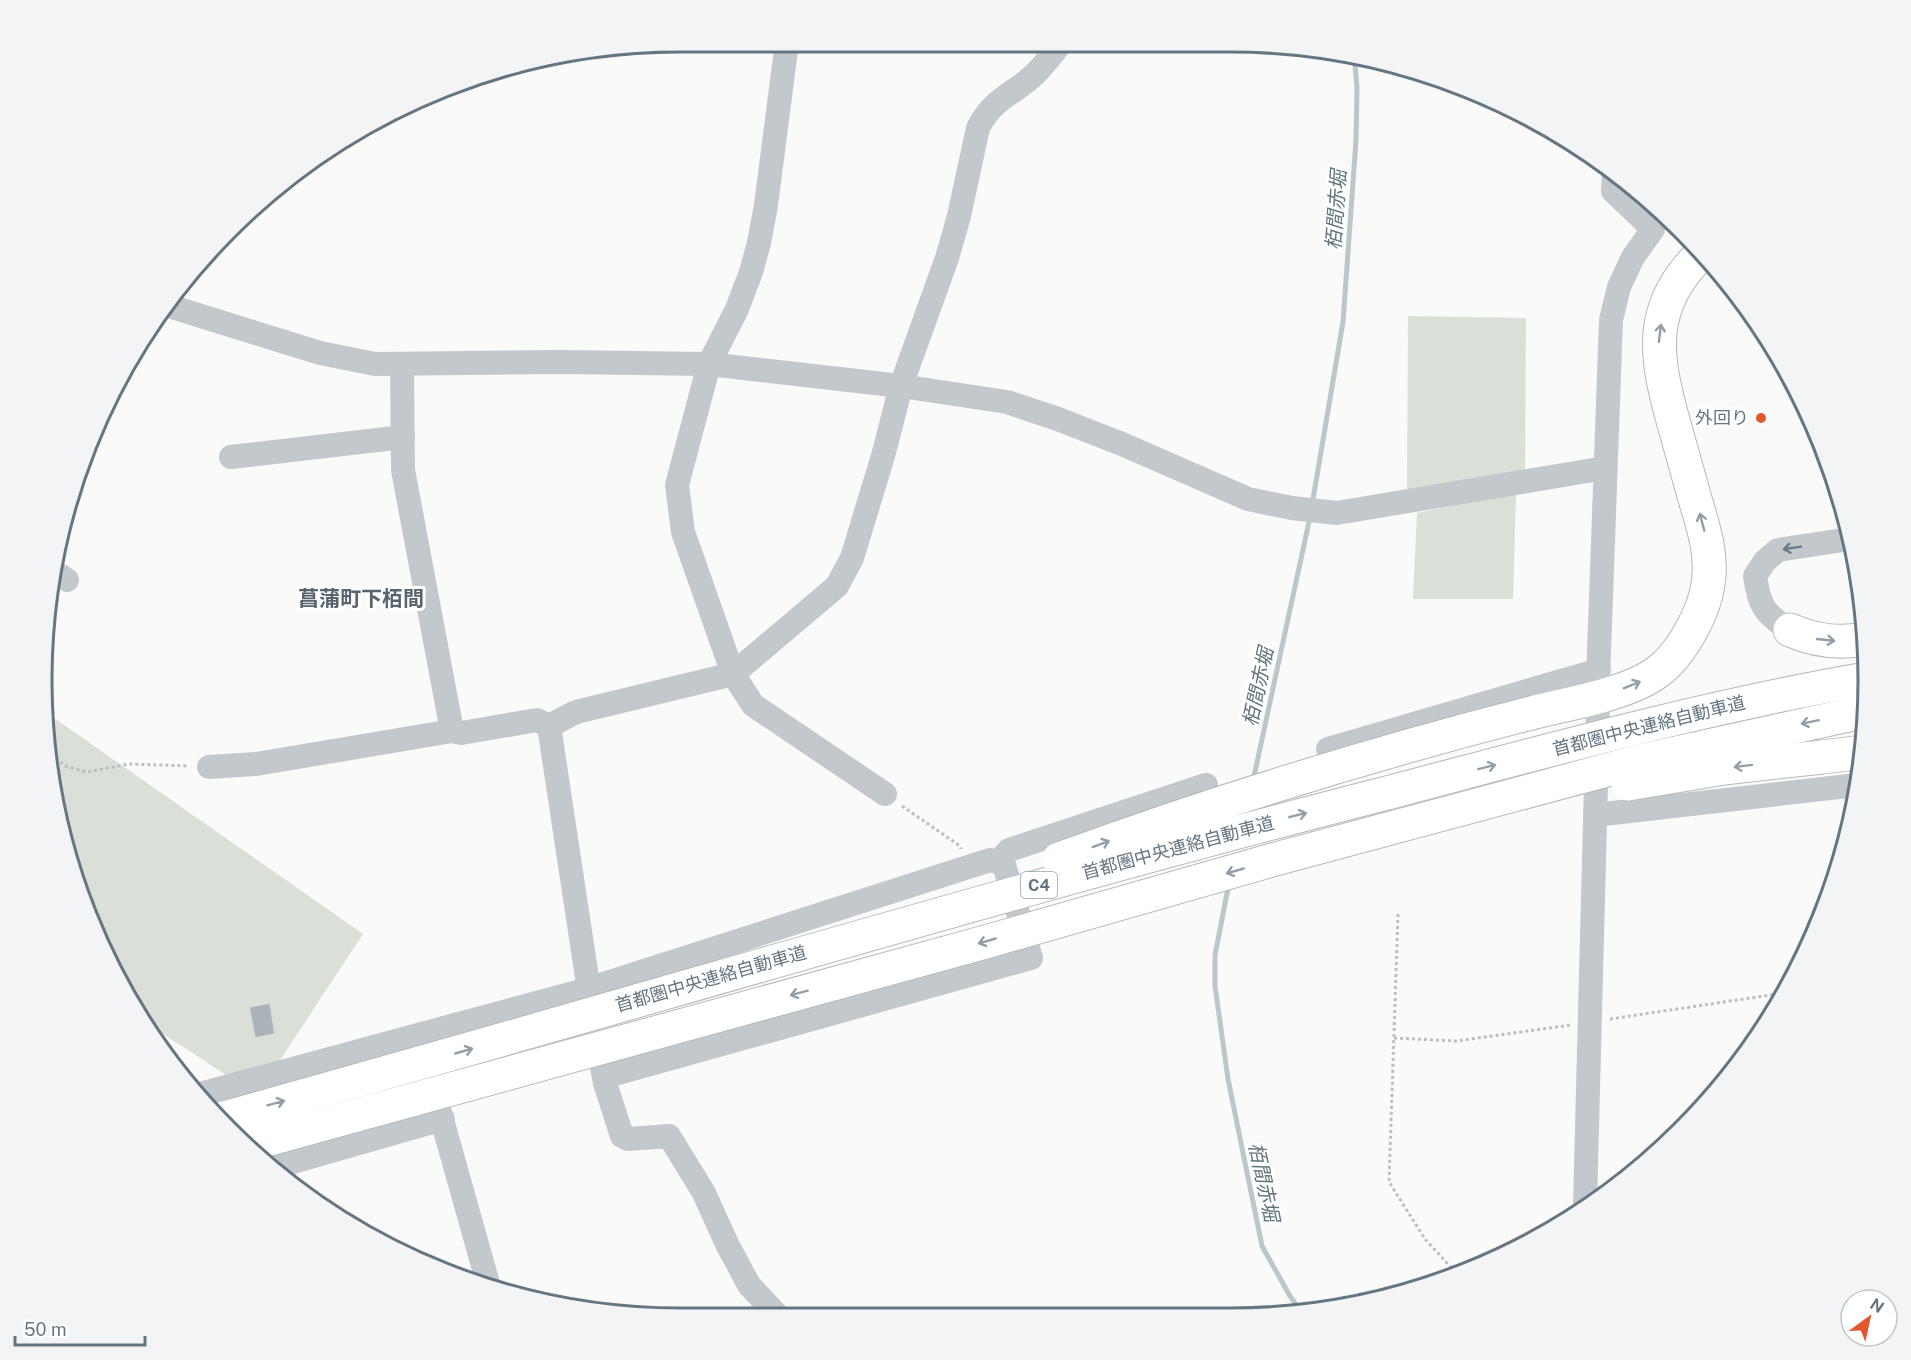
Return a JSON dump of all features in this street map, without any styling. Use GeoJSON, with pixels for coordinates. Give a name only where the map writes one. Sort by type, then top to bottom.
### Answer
{"type":"FeatureCollection","features":[{"type":"Feature","properties":{"kind":"highway"},"geometry":{"type":"LineString","coordinates":[[850,939],[1090,848],[1218,804],[1453,733],[1632,687],[1657,672],[1673,657],[1687,638],[1700,614],[1708,584],[1709,556],[1704,527],[1666,394],[1659,359],[1659,333],[1666,307],[1676,284],[1696,258]]}},
{"type":"Feature","properties":{"kind":"highway"},"geometry":{"type":"LineString","coordinates":[[1790,630],[1828,642],[1857,640]]}},
{"type":"Feature","properties":{"kind":"highway","name":"首都圏中央連絡自動車道"},"geometry":{"type":"LineString","coordinates":[[229,1116],[1179,846],[1683,716],[1858,680]]}},
{"type":"Feature","properties":{"kind":"highway","name":"首都圏中央連絡自動車道"},"geometry":{"type":"LineString","coordinates":[[256,1143],[1000,938],[1272,860],[1644,760],[1857,713]]}},
{"type":"Feature","properties":{"kind":"highway"},"geometry":{"type":"LineString","coordinates":[[1272,860],[1374,841],[1566,795],[1724,768],[1854,753]]}},
{"type":"Feature","properties":{"kind":"street"},"geometry":{"type":"LineString","coordinates":[[786,52],[759,243],[737,309],[709,364],[677,485],[682,532],[733,674],[753,705],[885,794]]}},
{"type":"Feature","properties":{"kind":"street"},"geometry":{"type":"LineString","coordinates":[[549,726],[576,712],[733,674],[830,592],[848,568],[883,456],[901,386],[947,258],[959,216],[978,128],[984,115],[994,104],[1034,75],[1054,52]]}},
{"type":"Feature","properties":{"kind":"street"},"geometry":{"type":"LineString","coordinates":[[1328,749],[1599,675],[1611,320],[1618,287],[1633,257],[1661,223],[1613,190],[1613,182]]}},
{"type":"Feature","properties":{"kind":"street"},"geometry":{"type":"LineString","coordinates":[[175,308],[320,353],[375,364],[561,362],[709,364],[901,386],[1007,402],[1122,444],[1248,499],[1292,508],[1337,513],[1605,468]]}},
{"type":"Feature","properties":{"kind":"street"},"geometry":{"type":"LineString","coordinates":[[402,364],[403,470],[452,731]]}},
{"type":"Feature","properties":{"kind":"street"},"geometry":{"type":"LineString","coordinates":[[231,457],[403,437]]}},
{"type":"Feature","properties":{"kind":"street"},"geometry":{"type":"LineString","coordinates":[[1790,630],[1763,609],[1755,576],[1765,561],[1778,550],[1842,540]]}},
{"type":"Feature","properties":{"kind":"street"},"geometry":{"type":"LineString","coordinates":[[1585,1198],[1598,707]]}},
{"type":"Feature","properties":{"kind":"street"},"geometry":{"type":"LineString","coordinates":[[209,766],[256,764],[452,731],[461,733],[537,720],[549,726]]}},
{"type":"Feature","properties":{"kind":"street"},"geometry":{"type":"LineString","coordinates":[[549,726],[588,989],[604,1077],[622,1136],[628,1139],[669,1136],[704,1193],[749,1285],[771,1308]]}},
{"type":"Feature","properties":{"kind":"street"},"geometry":{"type":"LineString","coordinates":[[604,1077],[1031,958],[1003,863],[1002,858],[1009,850],[1206,784]]}},
{"type":"Feature","properties":{"kind":"street"},"geometry":{"type":"LineString","coordinates":[[1595,815],[1849,786]]}},
{"type":"Feature","properties":{"kind":"street"},"geometry":{"type":"LineString","coordinates":[[206,1092],[588,989],[990,860],[1003,863]]}},
{"type":"Feature","properties":{"kind":"street"},"geometry":{"type":"LineString","coordinates":[[417,1035],[443,1119],[486,1276]]}},
{"type":"Feature","properties":{"kind":"street"},"geometry":{"type":"LineString","coordinates":[[282,1165],[443,1119]]}},
{"type":"Feature","properties":{"kind":"path"},"geometry":{"type":"LineString","coordinates":[[58,759],[65,765],[87,772],[129,764],[209,766]]}},
{"type":"Feature","properties":{"kind":"path"},"geometry":{"type":"LineString","coordinates":[[885,794],[960,846],[968,867]]}},
{"type":"Feature","properties":{"kind":"path"},"geometry":{"type":"LineString","coordinates":[[1398,914],[1389,1182],[1425,1239],[1451,1267]]}},
{"type":"Feature","properties":{"kind":"shaded area"},"geometry":{"type":"Polygon","coordinates":[[[1408,316],[1526,318],[1525,470],[1407,492],[1408,316]]]}},
{"type":"Feature","properties":{"kind":"shaded area"},"geometry":{"type":"Polygon","coordinates":[[[1516,493],[1513,599],[1413,599],[1417,513],[1516,493]]]}},
{"type":"Feature","properties":{"kind":"shaded area"},"geometry":{"type":"Polygon","coordinates":[[[54,718],[363,934],[257,1095],[160,1032],[117,958],[100,920],[74,842],[58,762],[54,718]]]}},
{"type":"Feature","properties":{"kind":"building"},"geometry":{"type":"Polygon","coordinates":[[[270,1003],[275,1034],[255,1038],[249,1007],[270,1003]]]}},
{"type":"Feature","properties":{"kind":"waterway","name":"栢間赤堀"},"geometry":{"type":"LineString","coordinates":[[1312,505],[1343,322],[1356,140],[1355,65]]}},
{"type":"Feature","properties":{"kind":"waterway","name":"栢間赤堀"},"geometry":{"type":"LineString","coordinates":[[1253,781],[1310,517]]}},
{"type":"Feature","properties":{"kind":"waterway","name":"栢間赤堀"},"geometry":{"type":"LineString","coordinates":[[1229,883],[1215,955],[1215,986],[1228,1079],[1262,1246],[1295,1304]]}},
{"type":"Feature","properties":{"kind":"place","name":"外回り"},"geometry":{"type":"Point","coordinates":[1761,418]}},
{"type":"Feature","properties":{"kind":"district","name":"菖蒲町下栢間"},"geometry":{"type":"Point","coordinates":[361,599]}}]}
